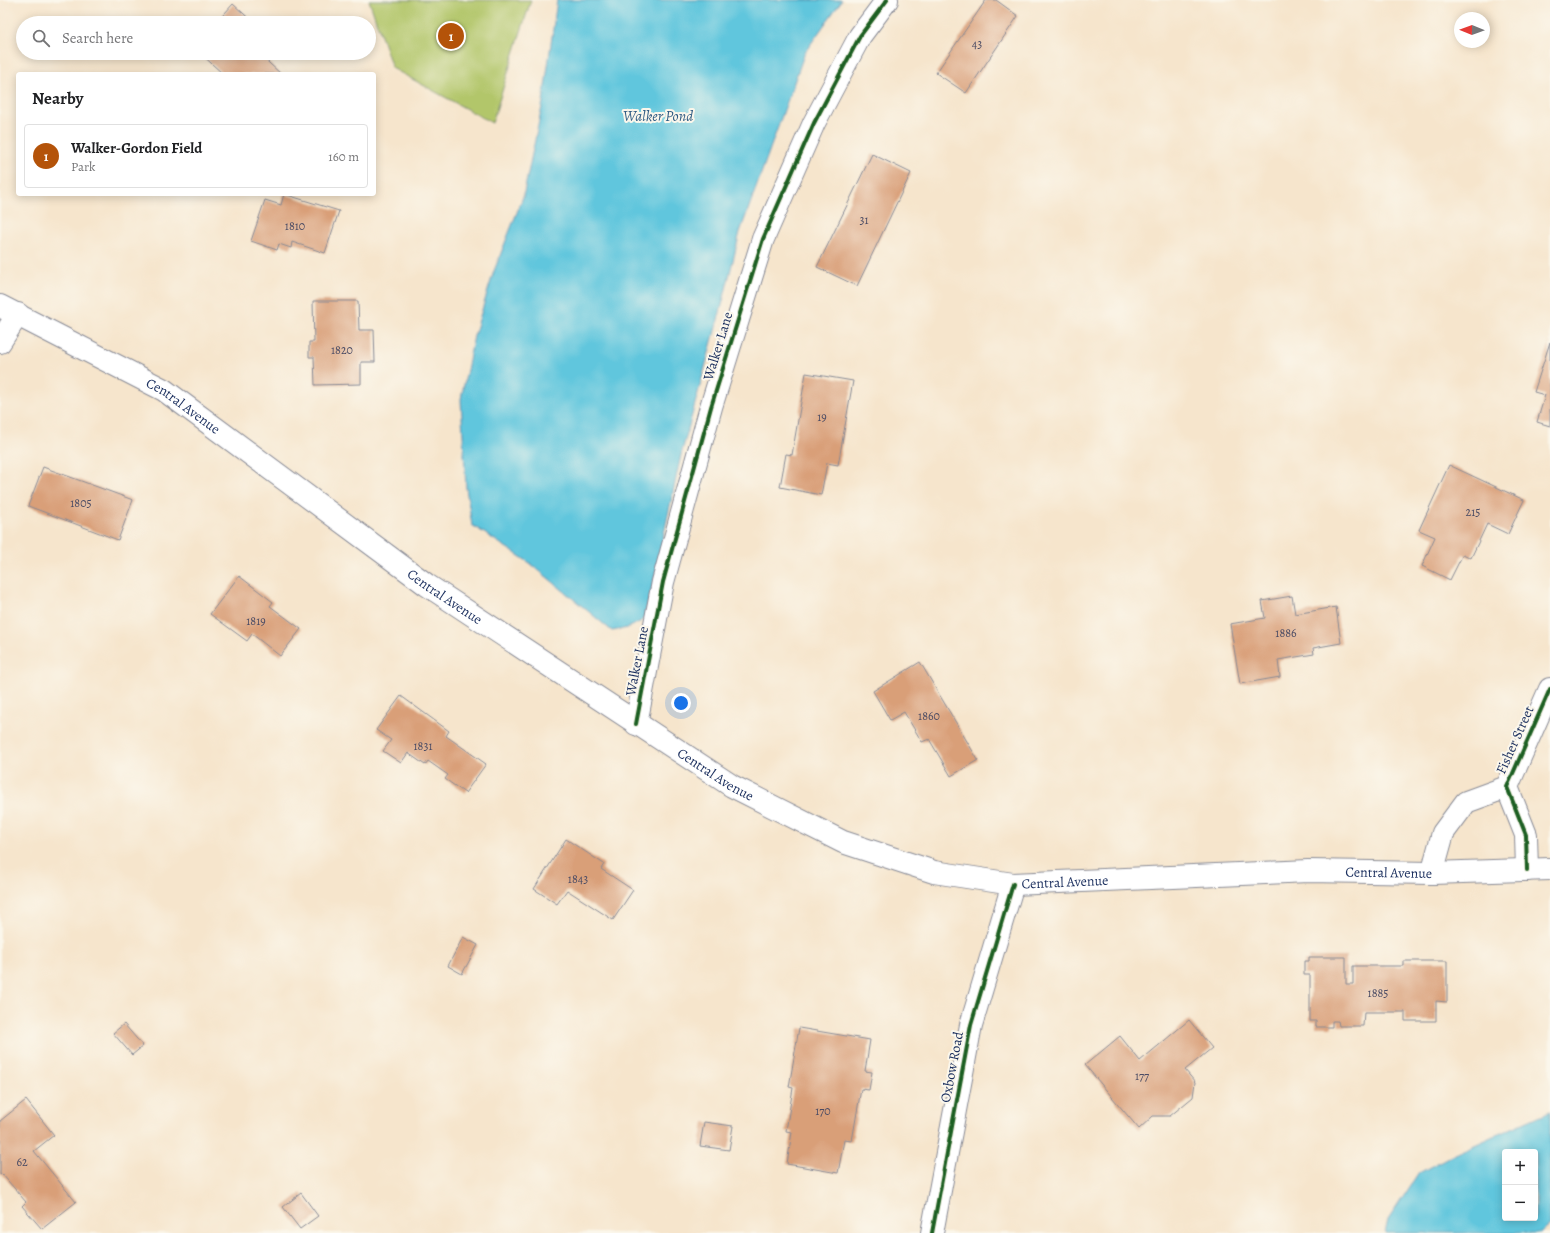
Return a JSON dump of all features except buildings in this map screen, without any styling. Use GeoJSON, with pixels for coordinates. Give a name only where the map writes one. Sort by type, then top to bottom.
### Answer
{"type":"FeatureCollection","features":[{"type":"Feature","properties":{"kind":"main road","name":"Walker Lane"},"geometry":{"type":"LineString","coordinates":[[636,724],[663,582],[711,407],[763,239],[814,123],[860,36],[887,0]]}},
{"type":"Feature","properties":{"kind":"main road","name":"Central Avenue"},"geometry":{"type":"LineString","coordinates":[[9,310],[164,390],[427,585],[732,786],[843,842],[934,872],[1013,884],[1308,871],[1432,873],[1550,869]]}},
{"type":"Feature","properties":{"kind":"main road"},"geometry":{"type":"LineString","coordinates":[[0,342],[9,310]]}},
{"type":"Feature","properties":{"kind":"main road","name":"Fisher Street"},"geometry":{"type":"LineString","coordinates":[[1527,870],[1526,835],[1507,787],[1550,689]]}},
{"type":"Feature","properties":{"kind":"main road","name":"Fisher Street"},"geometry":{"type":"LineString","coordinates":[[1432,873],[1443,834],[1466,802],[1507,787]]}},
{"type":"Feature","properties":{"kind":"main road","name":"Oxbow Road"},"geometry":{"type":"LineString","coordinates":[[932,1233],[971,1025],[1013,884]]}},
{"type":"Feature","properties":{"kind":"green space"},"geometry":{"type":"Polygon","coordinates":[[[369,0],[531,0],[492,123],[392,68],[376,21],[376,16],[374,16],[369,0]]]}},
{"type":"Feature","properties":{"kind":"water","name":"Walker Pond"},"geometry":{"type":"Polygon","coordinates":[[[557,0],[842,0],[805,52],[740,232],[722,305],[681,455],[653,584],[643,620],[628,628],[612,631],[530,563],[472,525],[466,488],[461,399],[474,336],[494,271],[523,197],[543,102],[557,0]]]}},
{"type":"Feature","properties":{"kind":"water"},"geometry":{"type":"Polygon","coordinates":[[[1550,1111],[1550,1226],[1541,1233],[1385,1233],[1388,1220],[1419,1173],[1450,1156],[1550,1111]]]}},
{"type":"Feature","properties":{"kind":"cycle path"},"geometry":{"type":"LineString","coordinates":[[636,724],[663,582],[711,407],[763,239],[814,123],[860,36],[887,0]]}},
{"type":"Feature","properties":{"kind":"cycle path"},"geometry":{"type":"LineString","coordinates":[[1527,870],[1526,835],[1507,787],[1550,689]]}},
{"type":"Feature","properties":{"kind":"cycle path"},"geometry":{"type":"LineString","coordinates":[[932,1233],[971,1025],[1013,884]]}},
{"type":"Feature","properties":{"kind":"place","name":"Walker-Gordon Field"},"geometry":{"type":"Point","coordinates":[451,36]}}]}
